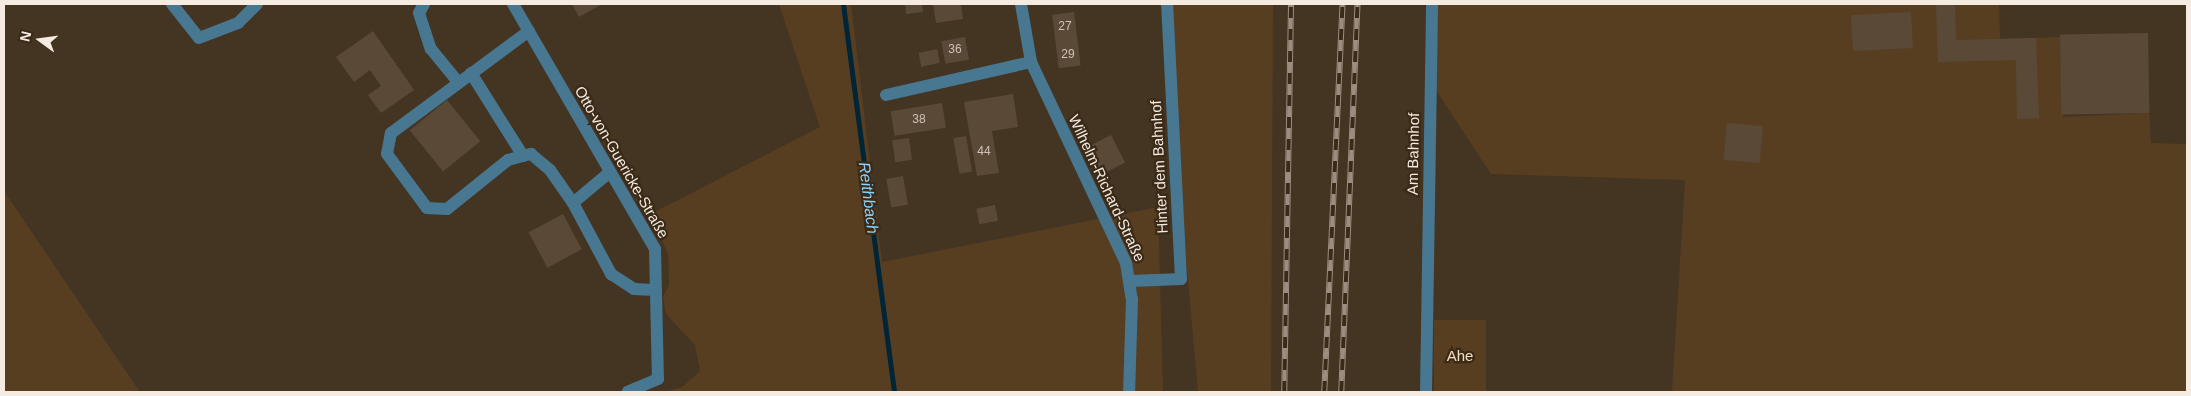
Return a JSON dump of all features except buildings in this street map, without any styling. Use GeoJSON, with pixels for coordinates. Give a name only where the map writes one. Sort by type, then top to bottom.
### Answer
{"type":"FeatureCollection","features":[{"type":"Feature","properties":{"kind":"street"},"geometry":{"type":"LineString","coordinates":[[172,4],[199,38],[238,23],[258,4]]}},
{"type":"Feature","properties":{"kind":"street"},"geometry":{"type":"LineString","coordinates":[[424,4],[419,12],[431,49],[458,82]]}},
{"type":"Feature","properties":{"kind":"street","name":"Otto-von-Guericke-Straße"},"geometry":{"type":"LineString","coordinates":[[513,4],[655,249],[654,290],[658,379],[628,392]]}},
{"type":"Feature","properties":{"kind":"street","name":"Wilhelm-Richard-Straße"},"geometry":{"type":"LineString","coordinates":[[1021,4],[1031,62],[1131,281],[1129,392]]}},
{"type":"Feature","properties":{"kind":"street","name":"Hinter dem Bahnhof"},"geometry":{"type":"LineString","coordinates":[[1131,281],[1181,279],[1167,4]]}},
{"type":"Feature","properties":{"kind":"street","name":"Am Bahnhof"},"geometry":{"type":"LineString","coordinates":[[1426,392],[1425,304],[1432,4]]}},
{"type":"Feature","properties":{"kind":"street"},"geometry":{"type":"LineString","coordinates":[[529,31],[391,133],[387,154],[410,191],[427,208],[448,209],[508,160],[531,154],[550,170],[573,203],[611,274],[634,289],[654,290]]}},
{"type":"Feature","properties":{"kind":"street"},"geometry":{"type":"LineString","coordinates":[[886,95],[1031,62]]}},
{"type":"Feature","properties":{"kind":"street"},"geometry":{"type":"LineString","coordinates":[[470,73],[523,156]]}},
{"type":"Feature","properties":{"kind":"street"},"geometry":{"type":"LineString","coordinates":[[573,203],[610,172]]}},
{"type":"Feature","properties":{"kind":"green space"},"geometry":{"type":"Polygon","coordinates":[[[779,4],[851,4],[882,262],[1158,207],[1163,392],[665,392],[682,387],[700,371],[695,345],[666,314],[663,297],[669,285],[668,254],[651,214],[820,127],[779,4]]]}},
{"type":"Feature","properties":{"kind":"green space"},"geometry":{"type":"Polygon","coordinates":[[[1172,4],[1273,4],[1271,392],[1198,392],[1181,202],[1172,4]]]}},
{"type":"Feature","properties":{"kind":"green space"},"geometry":{"type":"Polygon","coordinates":[[[1438,4],[1999,4],[2000,39],[2060,37],[2063,117],[2149,113],[2151,143],[2187,144],[2187,392],[1672,392],[1685,180],[1491,174],[1436,90],[1438,4]]]}},
{"type":"Feature","properties":{"kind":"green space"},"geometry":{"type":"Polygon","coordinates":[[[4,191],[140,392],[4,392],[4,191]]]}},
{"type":"Feature","properties":{"kind":"green space","name":"Ahe"},"geometry":{"type":"Polygon","coordinates":[[[1434,320],[1486,320],[1486,392],[1434,392],[1434,320]]]}},
{"type":"Feature","properties":{"kind":"waterway","name":"Reithbach"},"geometry":{"type":"LineString","coordinates":[[843,4],[894,392]]}},
{"type":"Feature","properties":{"kind":"railway"},"geometry":{"type":"LineString","coordinates":[[1284,392],[1291,4]]}},
{"type":"Feature","properties":{"kind":"railway"},"geometry":{"type":"LineString","coordinates":[[1324,392],[1342,4]]}},
{"type":"Feature","properties":{"kind":"railway"},"geometry":{"type":"LineString","coordinates":[[1341,392],[1357,4]]}}]}
